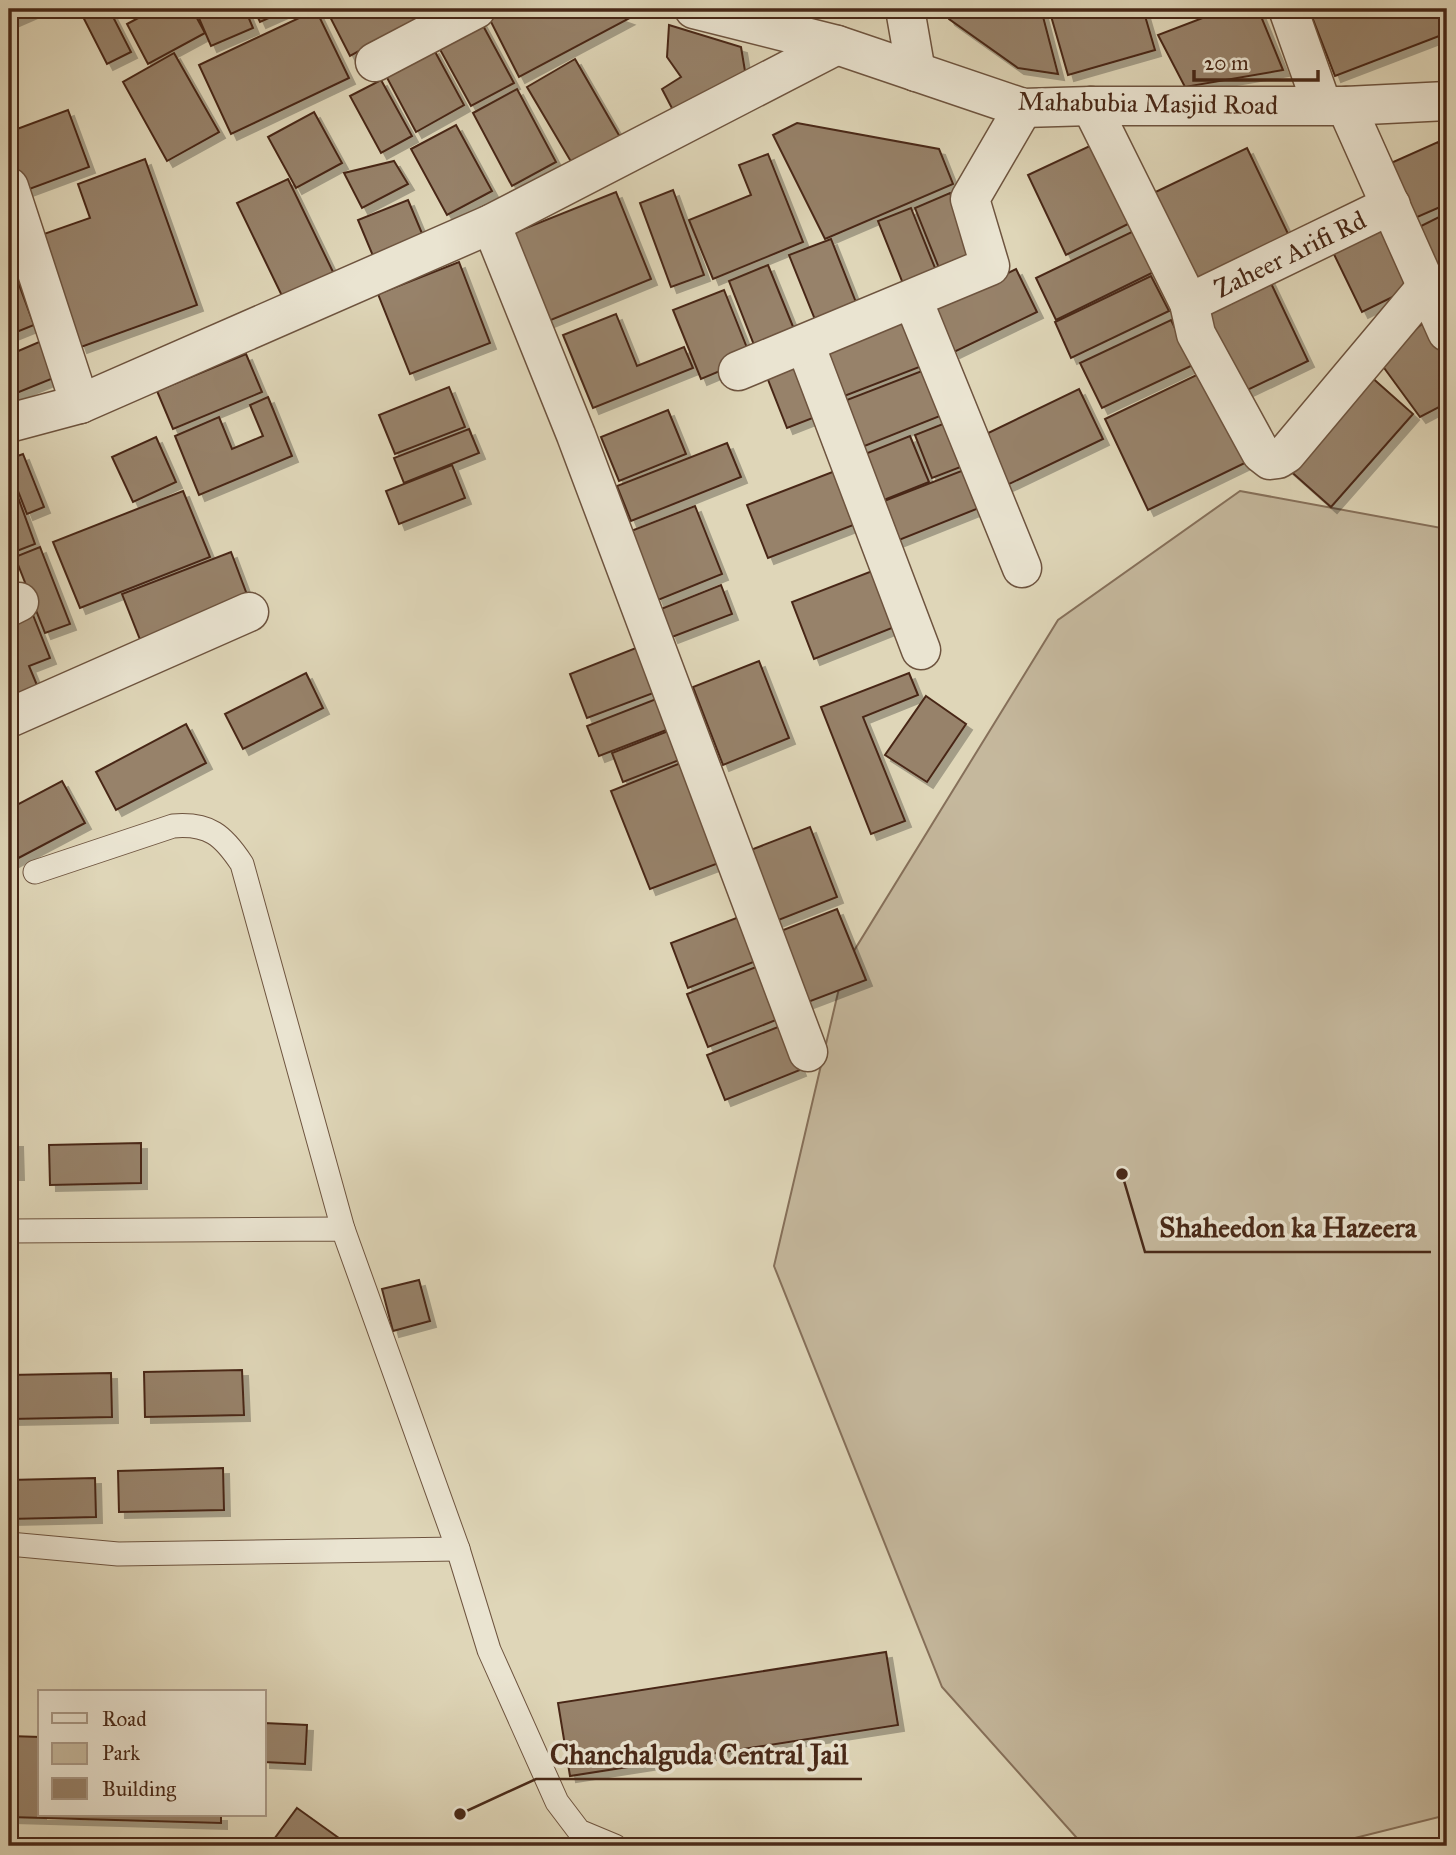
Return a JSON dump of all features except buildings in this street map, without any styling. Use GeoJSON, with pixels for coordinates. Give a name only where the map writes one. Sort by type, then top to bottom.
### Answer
{"type":"FeatureCollection","features":[{"type":"Feature","properties":{"kind":"street"},"geometry":{"type":"LineString","coordinates":[[375,62],[476,9]]}},
{"type":"Feature","properties":{"kind":"street","name":"Mahabubia Masjid Road"},"geometry":{"type":"LineString","coordinates":[[694,9],[837,45],[1023,108],[1334,105],[1447,101]]}},
{"type":"Feature","properties":{"kind":"street"},"geometry":{"type":"LineString","coordinates":[[905,9],[916,72]]}},
{"type":"Feature","properties":{"kind":"street"},"geometry":{"type":"LineString","coordinates":[[1288,9],[1334,105],[1391,205],[1447,332]]}},
{"type":"Feature","properties":{"kind":"street"},"geometry":{"type":"LineString","coordinates":[[9,423],[80,404],[491,224],[837,45]]}},
{"type":"Feature","properties":{"kind":"street"},"geometry":{"type":"LineString","coordinates":[[1091,106],[1189,303],[1196,334],[1261,453],[1270,460],[1286,454],[1427,286]]}},
{"type":"Feature","properties":{"kind":"street"},"geometry":{"type":"LineString","coordinates":[[738,371],[990,267],[970,199],[1023,108]]}},
{"type":"Feature","properties":{"kind":"street"},"geometry":{"type":"LineString","coordinates":[[9,187],[17,238],[80,404]]}},
{"type":"Feature","properties":{"kind":"street","name":"Zaheer Arifi Rd"},"geometry":{"type":"LineString","coordinates":[[1189,303],[1391,205]]}},
{"type":"Feature","properties":{"kind":"street"},"geometry":{"type":"LineString","coordinates":[[491,224],[576,435],[808,1052]]}},
{"type":"Feature","properties":{"kind":"street"},"geometry":{"type":"LineString","coordinates":[[913,300],[1022,568]]}},
{"type":"Feature","properties":{"kind":"street"},"geometry":{"type":"LineString","coordinates":[[805,344],[921,650]]}},
{"type":"Feature","properties":{"kind":"street"},"geometry":{"type":"LineString","coordinates":[[9,718],[249,612]]}},
{"type":"Feature","properties":{"kind":"lane"},"geometry":{"type":"LineString","coordinates":[[35,872],[173,826],[193,824],[210,829],[230,845],[242,864],[343,1229],[458,1549],[489,1650],[557,1802],[579,1830],[615,1846]]}},
{"type":"Feature","properties":{"kind":"lane"},"geometry":{"type":"LineString","coordinates":[[9,1231],[343,1229]]}},
{"type":"Feature","properties":{"kind":"lane"},"geometry":{"type":"LineString","coordinates":[[9,1544],[118,1554],[458,1549]]}},
{"type":"Feature","properties":{"kind":"green space"},"geometry":{"type":"Polygon","coordinates":[[[1240,491],[1447,529],[1447,1815],[1323,1846],[1084,1846],[942,1687],[774,1266],[844,967],[1058,620],[1240,491]]]}},
{"type":"Feature","properties":{"kind":"place","name":"Shaheedon ka Hazeera"},"geometry":{"type":"Point","coordinates":[1122,1174]}},
{"type":"Feature","properties":{"kind":"place","name":"Chanchalguda Central Jail"},"geometry":{"type":"Point","coordinates":[460,1814]}}]}
